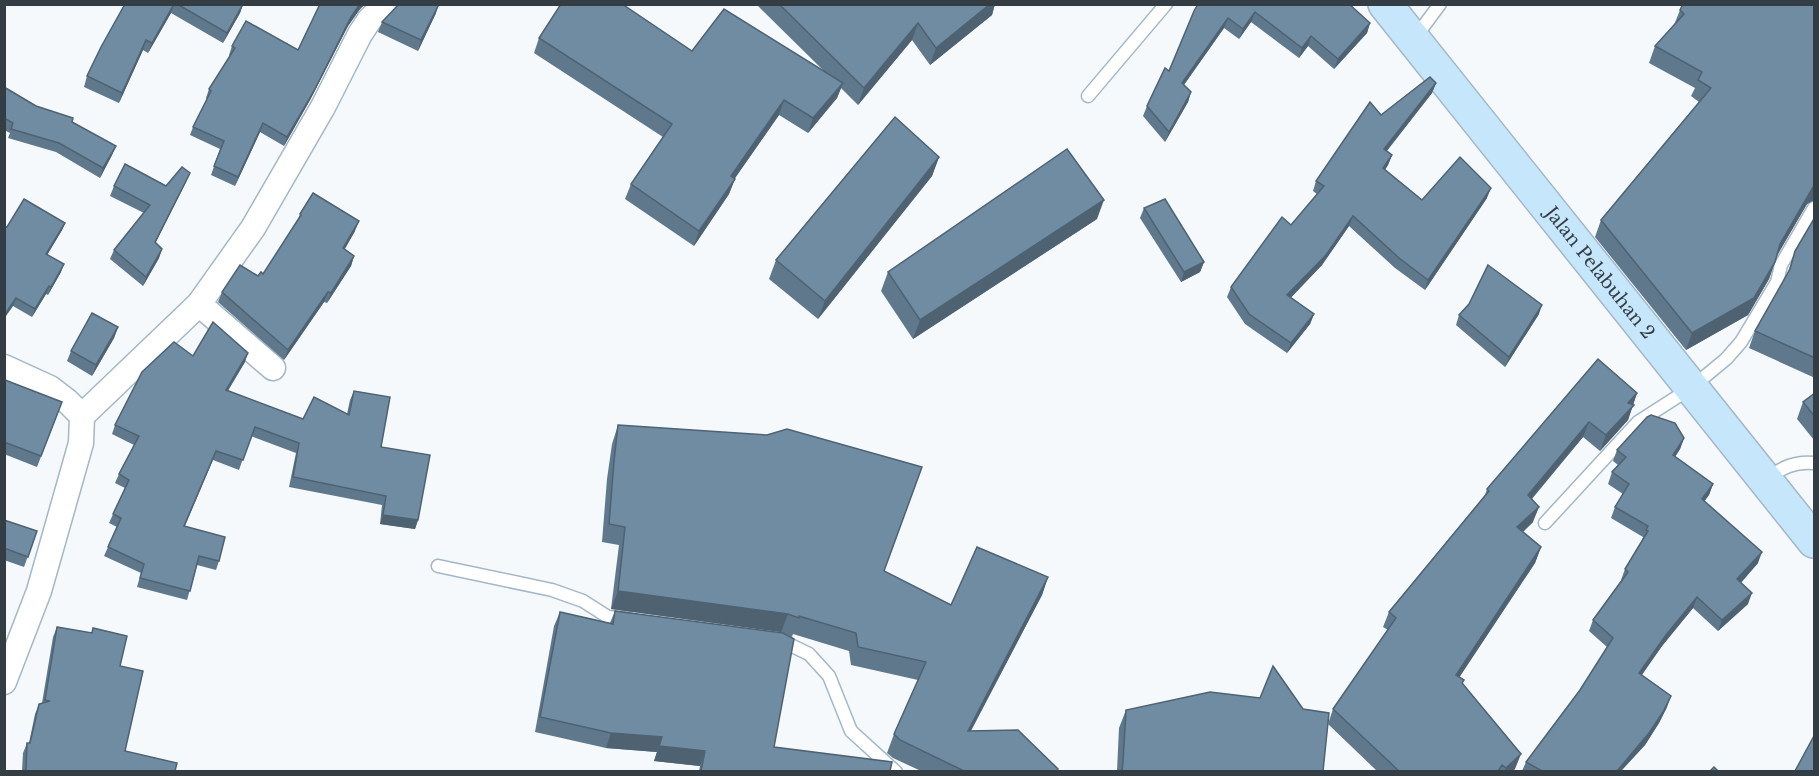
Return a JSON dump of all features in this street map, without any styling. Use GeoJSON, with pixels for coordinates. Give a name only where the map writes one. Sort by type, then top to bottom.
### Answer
{"type":"FeatureCollection","features":[{"type":"Feature","properties":{"kind":"main road","name":"Jalan Pelabuhan 2"},"geometry":{"type":"LineString","coordinates":[[1385,4],[1815,541]]}},
{"type":"Feature","properties":{"kind":"street"},"geometry":{"type":"LineString","coordinates":[[4,682],[39,591],[81,442],[82,416],[199,304],[253,228],[323,107],[360,34],[370,19],[386,4]]}},
{"type":"Feature","properties":{"kind":"street"},"geometry":{"type":"LineString","coordinates":[[199,304],[273,368]]}},
{"type":"Feature","properties":{"kind":"street"},"geometry":{"type":"LineString","coordinates":[[4,367],[50,388],[82,416]]}},
{"type":"Feature","properties":{"kind":"lane"},"geometry":{"type":"LineString","coordinates":[[1088,96],[1166,4]]}},
{"type":"Feature","properties":{"kind":"lane"},"geometry":{"type":"LineString","coordinates":[[1414,40],[1440,4]]}},
{"type":"Feature","properties":{"kind":"lane"},"geometry":{"type":"LineString","coordinates":[[1545,523],[1638,422],[1691,388],[1726,359],[1741,342],[1777,282],[1781,265],[1815,208]]}},
{"type":"Feature","properties":{"kind":"lane"},"geometry":{"type":"LineString","coordinates":[[1765,480],[1785,466],[1815,464]]}},
{"type":"Feature","properties":{"kind":"lane"},"geometry":{"type":"LineString","coordinates":[[438,566],[552,590],[583,600],[608,616],[642,621]]}},
{"type":"Feature","properties":{"kind":"lane"},"geometry":{"type":"LineString","coordinates":[[768,638],[780,640],[809,654],[829,675],[851,731],[896,771]]}},
{"type":"Feature","properties":{"kind":"building"},"geometry":{"type":"Polygon","coordinates":[[[125,4],[174,4],[152,43],[146,40],[122,93],[87,76],[125,4]]]}},
{"type":"Feature","properties":{"kind":"building"},"geometry":{"type":"Polygon","coordinates":[[[177,4],[243,4],[227,33],[177,4]]]}},
{"type":"Feature","properties":{"kind":"building"},"geometry":{"type":"Polygon","coordinates":[[[320,4],[360,4],[287,137],[263,123],[238,177],[214,166],[224,141],[193,127],[211,91],[209,89],[235,48],[232,46],[246,21],[298,50],[320,4]]]}},
{"type":"Feature","properties":{"kind":"building"},"geometry":{"type":"Polygon","coordinates":[[[399,4],[439,4],[421,40],[382,22],[399,4]]]}},
{"type":"Feature","properties":{"kind":"building"},"geometry":{"type":"Polygon","coordinates":[[[561,4],[622,4],[692,51],[724,9],[843,83],[813,118],[784,100],[731,176],[735,179],[699,231],[631,184],[672,124],[539,38],[561,4]]]}},
{"type":"Feature","properties":{"kind":"building"},"geometry":{"type":"Polygon","coordinates":[[[779,4],[990,4],[936,48],[918,23],[864,88],[779,4]]]}},
{"type":"Feature","properties":{"kind":"building"},"geometry":{"type":"Polygon","coordinates":[[[1198,4],[1349,4],[1370,23],[1338,59],[1311,36],[1302,48],[1255,12],[1243,29],[1228,18],[1182,83],[1191,92],[1169,132],[1147,106],[1165,68],[1169,71],[1198,4]]]}},
{"type":"Feature","properties":{"kind":"building"},"geometry":{"type":"Polygon","coordinates":[[[1683,4],[1815,4],[1815,186],[1780,244],[1775,262],[1754,298],[1692,333],[1601,220],[1711,88],[1698,80],[1702,72],[1655,46],[1684,14],[1680,10],[1683,4]]]}},
{"type":"Feature","properties":{"kind":"building"},"geometry":{"type":"Polygon","coordinates":[[[1430,77],[1436,83],[1384,149],[1392,155],[1383,168],[1422,200],[1460,157],[1491,188],[1428,280],[1399,258],[1353,216],[1326,255],[1287,295],[1314,314],[1291,343],[1249,314],[1231,287],[1282,217],[1291,225],[1324,186],[1316,181],[1370,102],[1381,115],[1430,77]]]}},
{"type":"Feature","properties":{"kind":"building"},"geometry":{"type":"Polygon","coordinates":[[[4,87],[36,106],[73,118],[72,122],[116,146],[103,168],[59,143],[11,129],[13,123],[4,118],[4,87]]]}},
{"type":"Feature","properties":{"kind":"building"},"geometry":{"type":"Polygon","coordinates":[[[895,117],[939,157],[825,301],[776,260],[895,117]]]}},
{"type":"Feature","properties":{"kind":"building"},"geometry":{"type":"Polygon","coordinates":[[[1067,149],[1104,200],[920,320],[888,272],[1067,149]]]}},
{"type":"Feature","properties":{"kind":"building"},"geometry":{"type":"Polygon","coordinates":[[[125,164],[166,186],[182,167],[190,173],[155,242],[162,249],[146,277],[114,250],[150,205],[114,186],[125,164]]]}},
{"type":"Feature","properties":{"kind":"building"},"geometry":{"type":"Polygon","coordinates":[[[313,193],[359,221],[343,248],[354,256],[331,293],[328,292],[288,350],[222,292],[240,265],[258,276],[261,272],[263,274],[313,193]]]}},
{"type":"Feature","properties":{"kind":"building"},"geometry":{"type":"Polygon","coordinates":[[[24,199],[65,223],[46,254],[64,264],[35,309],[16,298],[4,316],[4,227],[7,227],[24,199]]]}},
{"type":"Feature","properties":{"kind":"building"},"geometry":{"type":"Polygon","coordinates":[[[1165,199],[1204,262],[1184,272],[1144,208],[1165,199]]]}},
{"type":"Feature","properties":{"kind":"building"},"geometry":{"type":"Polygon","coordinates":[[[1815,217],[1815,358],[1755,331],[1790,269],[1795,251],[1815,217]]]}},
{"type":"Feature","properties":{"kind":"building"},"geometry":{"type":"Polygon","coordinates":[[[1488,265],[1542,305],[1509,357],[1459,315],[1469,304],[1488,265]]]}},
{"type":"Feature","properties":{"kind":"building"},"geometry":{"type":"Polygon","coordinates":[[[92,313],[118,327],[96,365],[71,351],[92,313]]]}},
{"type":"Feature","properties":{"kind":"building"},"geometry":{"type":"Polygon","coordinates":[[[213,322],[248,353],[226,390],[303,419],[314,397],[349,415],[354,391],[390,397],[381,447],[430,455],[418,520],[383,515],[386,496],[293,477],[299,443],[255,427],[243,460],[216,451],[184,526],[225,537],[219,561],[199,556],[190,591],[140,578],[144,564],[108,547],[121,518],[113,514],[129,480],[119,474],[139,436],[115,425],[142,372],[174,342],[193,356],[213,322]]]}},
{"type":"Feature","properties":{"kind":"building"},"geometry":{"type":"Polygon","coordinates":[[[1598,359],[1637,393],[1628,403],[1634,405],[1606,435],[1589,422],[1528,495],[1539,507],[1517,527],[1541,547],[1456,675],[1464,680],[1462,683],[1521,754],[1506,768],[1502,765],[1498,771],[1399,771],[1333,709],[1396,618],[1389,612],[1489,491],[1487,489],[1598,359]]]}},
{"type":"Feature","properties":{"kind":"building"},"geometry":{"type":"Polygon","coordinates":[[[5,380],[62,402],[41,456],[4,442],[5,380]]]}},
{"type":"Feature","properties":{"kind":"building"},"geometry":{"type":"Polygon","coordinates":[[[1815,393],[1815,417],[1803,402],[1815,393]]]}},
{"type":"Feature","properties":{"kind":"building"},"geometry":{"type":"Polygon","coordinates":[[[1651,415],[1675,423],[1684,438],[1673,455],[1713,484],[1702,499],[1762,552],[1737,579],[1752,593],[1722,620],[1697,597],[1666,635],[1639,673],[1671,696],[1649,733],[1617,771],[1542,771],[1526,762],[1580,690],[1613,638],[1593,620],[1628,572],[1625,569],[1648,531],[1646,530],[1648,526],[1615,507],[1629,484],[1612,472],[1626,457],[1617,450],[1651,415]]]}},
{"type":"Feature","properties":{"kind":"building"},"geometry":{"type":"Polygon","coordinates":[[[618,425],[767,435],[787,429],[922,467],[884,571],[951,605],[977,547],[1048,577],[968,731],[1018,730],[1058,769],[1057,771],[964,771],[900,740],[894,734],[926,662],[858,647],[856,633],[788,614],[618,591],[625,527],[609,524],[618,425]]]}},
{"type":"Feature","properties":{"kind":"building"},"geometry":{"type":"Polygon","coordinates":[[[4,520],[37,531],[28,557],[4,548],[4,520]]]}},
{"type":"Feature","properties":{"kind":"building"},"geometry":{"type":"Polygon","coordinates":[[[615,611],[783,633],[794,639],[774,747],[892,762],[890,771],[701,771],[705,751],[659,746],[662,737],[611,733],[540,717],[560,612],[613,624],[615,611]]]}},
{"type":"Feature","properties":{"kind":"building"},"geometry":{"type":"Polygon","coordinates":[[[57,627],[92,633],[93,628],[127,636],[120,666],[143,671],[125,751],[177,763],[175,771],[26,771],[27,743],[30,743],[39,704],[50,701],[45,700],[57,627]]]}},
{"type":"Feature","properties":{"kind":"building"},"geometry":{"type":"Polygon","coordinates":[[[1273,666],[1303,709],[1329,713],[1323,771],[1122,771],[1126,710],[1210,692],[1260,698],[1273,666]]]}},
{"type":"Feature","properties":{"kind":"building"},"geometry":{"type":"Polygon","coordinates":[[[1815,734],[1815,771],[1795,771],[1815,734]]]}}]}
